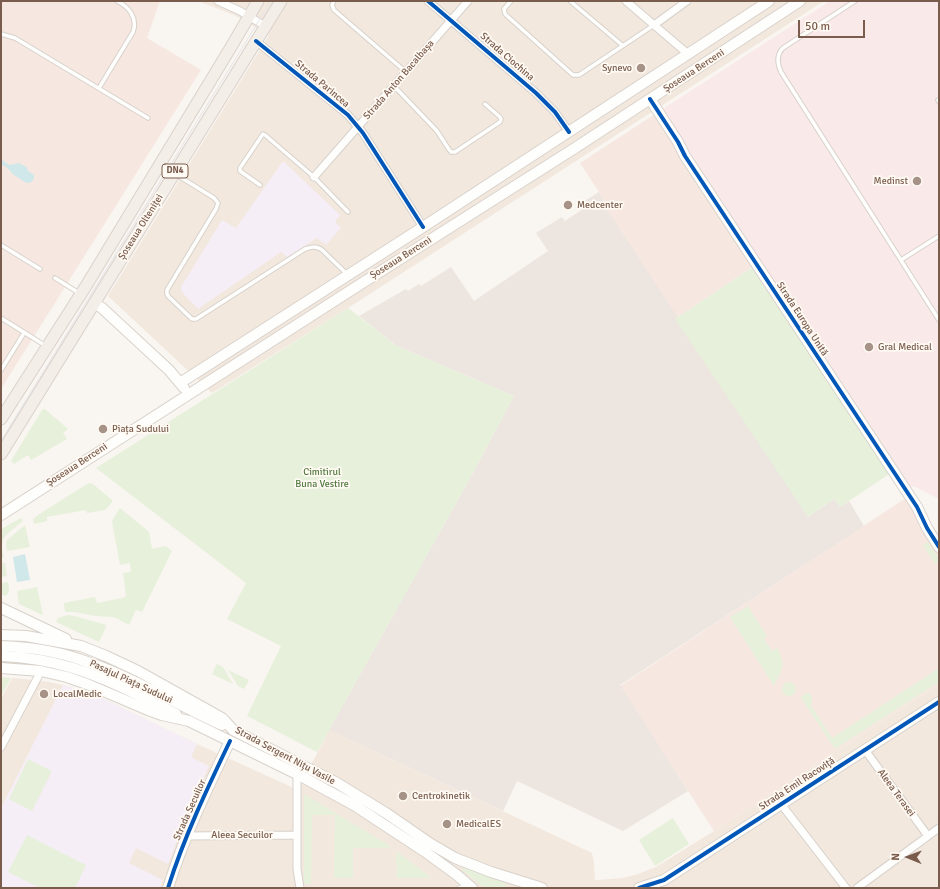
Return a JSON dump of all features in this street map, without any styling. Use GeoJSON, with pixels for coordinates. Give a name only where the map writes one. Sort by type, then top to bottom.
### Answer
{"type":"FeatureCollection","features":[{"type":"Feature","properties":{"kind":"main road","name":"Șoseaua Olteniței"},"geometry":{"type":"LineString","coordinates":[[1,418],[81,294],[258,1]]}},
{"type":"Feature","properties":{"kind":"main road","name":"Șoseaua Olteniței"},"geometry":{"type":"LineString","coordinates":[[1,454],[281,1]]}},
{"type":"Feature","properties":{"kind":"main road","name":"Șoseaua Berceni"},"geometry":{"type":"LineString","coordinates":[[180,382],[423,227],[769,1]]}},
{"type":"Feature","properties":{"kind":"main road","name":"Șoseaua Berceni"},"geometry":{"type":"LineString","coordinates":[[1,515],[650,100],[800,1]]}},
{"type":"Feature","properties":{"kind":"main road","name":"Strada Europa Unită"},"geometry":{"type":"LineString","coordinates":[[650,100],[917,507],[939,548]]}},
{"type":"Feature","properties":{"kind":"main road"},"geometry":{"type":"LineString","coordinates":[[497,179],[506,192]]}},
{"type":"Feature","properties":{"kind":"main road"},"geometry":{"type":"LineString","coordinates":[[81,294],[102,308],[159,361],[180,382],[188,394]]}},
{"type":"Feature","properties":{"kind":"main road"},"geometry":{"type":"LineString","coordinates":[[1,608],[81,646]]}},
{"type":"Feature","properties":{"kind":"main road","name":"Strada Sergent Nițu Vasile"},"geometry":{"type":"LineString","coordinates":[[1,635],[26,636],[81,646],[126,666],[160,683],[222,718],[233,730],[337,783],[455,858],[491,872],[542,888]]}},
{"type":"Feature","properties":{"kind":"main road","name":"Pasajul Piața Sudului"},"geometry":{"type":"LineString","coordinates":[[1,646],[43,650],[90,662],[123,676],[220,725],[233,730]]}},
{"type":"Feature","properties":{"kind":"main road","name":"Pasajul Piața Sudului"},"geometry":{"type":"LineString","coordinates":[[1,656],[41,660],[82,671],[104,679],[189,721]]}},
{"type":"Feature","properties":{"kind":"main road","name":"Strada Sergent Nițu Vasile"},"geometry":{"type":"LineString","coordinates":[[1,668],[40,671],[68,677],[148,710],[162,715],[189,721],[297,774],[346,800],[382,822],[437,860],[467,887]]}},
{"type":"Feature","properties":{"kind":"main road","name":"Strada Emil Racoviță"},"geometry":{"type":"LineString","coordinates":[[639,888],[661,885],[781,804],[939,702]]}},
{"type":"Feature","properties":{"kind":"main road","name":"Strada Secuilor"},"geometry":{"type":"LineString","coordinates":[[168,888],[186,836],[230,741]]}},
{"type":"Feature","properties":{"kind":"street"},"geometry":{"type":"LineString","coordinates":[[218,1],[240,11],[265,26]]}},
{"type":"Feature","properties":{"kind":"street","name":"Strada Ciochina"},"geometry":{"type":"LineString","coordinates":[[428,1],[546,102],[569,132]]}},
{"type":"Feature","properties":{"kind":"street","name":"Strada Anton Bacalbașa"},"geometry":{"type":"LineString","coordinates":[[314,177],[468,1]]}},
{"type":"Feature","properties":{"kind":"street"},"geometry":{"type":"LineString","coordinates":[[626,1],[688,54]]}},
{"type":"Feature","properties":{"kind":"street"},"geometry":{"type":"LineString","coordinates":[[654,25],[687,1]]}},
{"type":"Feature","properties":{"kind":"street","name":"Strada Parincea"},"geometry":{"type":"LineString","coordinates":[[256,41],[348,115],[358,127],[423,227]]}},
{"type":"Feature","properties":{"kind":"street"},"geometry":{"type":"LineString","coordinates":[[1,747],[40,671]]}},
{"type":"Feature","properties":{"kind":"street","name":"Aleea Terasei"},"geometry":{"type":"LineString","coordinates":[[865,750],[928,836]]}},
{"type":"Feature","properties":{"kind":"street"},"geometry":{"type":"LineString","coordinates":[[297,774],[297,869],[300,888]]}},
{"type":"Feature","properties":{"kind":"street"},"geometry":{"type":"LineString","coordinates":[[781,804],[846,888]]}},
{"type":"Feature","properties":{"kind":"street"},"geometry":{"type":"LineString","coordinates":[[857,888],[939,828]]}},
{"type":"Feature","properties":{"kind":"street","name":"Aleea Secuilor"},"geometry":{"type":"LineString","coordinates":[[186,836],[297,835]]}},
{"type":"Feature","properties":{"kind":"lane"},"geometry":{"type":"LineString","coordinates":[[99,88],[134,29],[135,20],[133,15],[125,3],[117,1]]}},
{"type":"Feature","properties":{"kind":"lane"},"geometry":{"type":"LineString","coordinates":[[334,1],[332,8],[406,73]]}},
{"type":"Feature","properties":{"kind":"lane"},"geometry":{"type":"LineString","coordinates":[[511,1],[504,9],[505,14],[573,75],[579,75],[654,25]]}},
{"type":"Feature","properties":{"kind":"lane"},"geometry":{"type":"LineString","coordinates":[[570,1],[622,45]]}},
{"type":"Feature","properties":{"kind":"lane"},"geometry":{"type":"LineString","coordinates":[[855,1],[783,48],[779,55],[778,66],[939,320]]}},
{"type":"Feature","properties":{"kind":"lane"},"geometry":{"type":"LineString","coordinates":[[1,34],[15,38],[148,118]]}},
{"type":"Feature","properties":{"kind":"lane"},"geometry":{"type":"LineString","coordinates":[[394,86],[436,131],[451,152],[455,152],[500,122],[502,119],[485,104]]}},
{"type":"Feature","properties":{"kind":"lane"},"geometry":{"type":"LineString","coordinates":[[260,184],[240,171],[240,168],[263,134],[314,177],[348,212]]}},
{"type":"Feature","properties":{"kind":"lane"},"geometry":{"type":"LineString","coordinates":[[174,173],[214,198],[218,203],[216,209],[167,290],[169,297],[192,319],[196,319],[305,249],[317,247],[324,251],[348,275]]}},
{"type":"Feature","properties":{"kind":"lane"},"geometry":{"type":"LineString","coordinates":[[901,260],[939,236]]}},
{"type":"Feature","properties":{"kind":"lane"},"geometry":{"type":"LineString","coordinates":[[1,245],[40,269]]}},
{"type":"Feature","properties":{"kind":"lane"},"geometry":{"type":"LineString","coordinates":[[55,278],[81,294]]}},
{"type":"Feature","properties":{"kind":"lane"},"geometry":{"type":"LineString","coordinates":[[1,318],[47,347]]}},
{"type":"Feature","properties":{"kind":"lane"},"geometry":{"type":"LineString","coordinates":[[1,370],[24,333]]}},
{"type":"Feature","properties":{"kind":"shaded area"},"geometry":{"type":"Polygon","coordinates":[[[1,1],[160,1],[147,38],[201,70],[1,389],[1,1]]]}},
{"type":"Feature","properties":{"kind":"shaded area"},"geometry":{"type":"Polygon","coordinates":[[[198,1],[824,1],[348,308],[212,393],[108,296],[269,35],[234,15],[198,1]]]}},
{"type":"Feature","properties":{"kind":"shaded area"},"geometry":{"type":"Polygon","coordinates":[[[830,1],[939,1],[939,499],[914,486],[909,489],[687,152],[661,110],[830,1]]]}},
{"type":"Feature","properties":{"kind":"shaded area"},"geometry":{"type":"Polygon","coordinates":[[[658,112],[757,264],[675,319],[580,163],[658,112]]]}},
{"type":"Feature","properties":{"kind":"shaded area"},"geometry":{"type":"Polygon","coordinates":[[[283,161],[340,215],[335,222],[341,228],[326,245],[317,238],[287,257],[281,252],[198,309],[181,291],[181,287],[222,220],[236,228],[283,161]]]}},
{"type":"Feature","properties":{"kind":"shaded area"},"geometry":{"type":"Polygon","coordinates":[[[599,192],[606,208],[808,517],[834,499],[840,507],[849,501],[864,526],[620,685],[688,791],[623,831],[517,781],[503,811],[329,730],[474,471],[514,396],[397,346],[359,316],[406,289],[408,291],[419,284],[421,286],[451,267],[474,301],[548,251],[536,233],[562,217],[565,221],[586,207],[583,202],[599,192]]]}},
{"type":"Feature","properties":{"kind":"shaded area"},"geometry":{"type":"Polygon","coordinates":[[[912,494],[939,538],[939,684],[714,831],[620,686],[912,494]]]}},
{"type":"Feature","properties":{"kind":"shaded area"},"geometry":{"type":"Polygon","coordinates":[[[12,678],[43,681],[63,685],[92,694],[298,790],[329,730],[592,853],[595,880],[623,878],[656,867],[714,831],[939,684],[939,888],[1,888],[1,699],[12,678]]]}},
{"type":"Feature","properties":{"kind":"shaded area"},"geometry":{"type":"Polygon","coordinates":[[[63,685],[104,699],[197,744],[191,757],[209,766],[188,812],[168,864],[136,848],[129,863],[163,880],[160,888],[1,888],[1,808],[63,685]]]}},
{"type":"Feature","properties":{"kind":"green space"},"geometry":{"type":"Polygon","coordinates":[[[753,267],[889,474],[840,507],[834,499],[808,517],[675,319],[753,267]]]}},
{"type":"Feature","properties":{"kind":"green space","name":"Cimitirul Buna Vestire"},"geometry":{"type":"Polygon","coordinates":[[[348,308],[397,346],[514,396],[474,471],[317,752],[247,716],[281,646],[227,619],[246,583],[96,468],[348,308]]]}},
{"type":"Feature","properties":{"kind":"green space"},"geometry":{"type":"Polygon","coordinates":[[[44,409],[68,429],[63,433],[67,439],[31,460],[28,455],[14,464],[11,461],[44,409]]]}},
{"type":"Feature","properties":{"kind":"green space"},"geometry":{"type":"Polygon","coordinates":[[[90,483],[113,501],[105,510],[87,513],[86,510],[47,517],[47,521],[34,524],[33,519],[38,515],[90,483]]]}},
{"type":"Feature","properties":{"kind":"green space"},"geometry":{"type":"Polygon","coordinates":[[[120,508],[149,532],[152,549],[166,546],[172,551],[142,612],[136,610],[129,625],[112,617],[65,612],[64,603],[95,597],[97,603],[123,598],[126,596],[123,573],[131,572],[130,563],[120,565],[112,522],[120,508]]]}},
{"type":"Feature","properties":{"kind":"green space"},"geometry":{"type":"Polygon","coordinates":[[[21,518],[23,521],[4,538],[2,547],[4,558],[1,558],[1,529],[21,518]]]}},
{"type":"Feature","properties":{"kind":"green space"},"geometry":{"type":"Polygon","coordinates":[[[25,525],[30,547],[7,551],[7,540],[25,525]]]}},
{"type":"Feature","properties":{"kind":"green space"},"geometry":{"type":"Polygon","coordinates":[[[928,542],[939,559],[939,561],[935,564],[923,545],[928,542]]]}},
{"type":"Feature","properties":{"kind":"green space"},"geometry":{"type":"Polygon","coordinates":[[[1,563],[5,563],[7,576],[1,577],[1,563]]]}},
{"type":"Feature","properties":{"kind":"green space"},"geometry":{"type":"Polygon","coordinates":[[[8,582],[9,592],[5,596],[1,594],[1,583],[8,582]]]}},
{"type":"Feature","properties":{"kind":"green space"},"geometry":{"type":"Polygon","coordinates":[[[37,587],[43,615],[19,604],[17,591],[37,587]]]}},
{"type":"Feature","properties":{"kind":"green space"},"geometry":{"type":"Polygon","coordinates":[[[748,606],[767,636],[764,639],[772,651],[777,648],[781,657],[783,664],[782,671],[774,686],[730,617],[748,606]]]}},
{"type":"Feature","properties":{"kind":"green space"},"geometry":{"type":"Polygon","coordinates":[[[68,615],[106,625],[99,642],[56,622],[58,618],[68,615]]]}},
{"type":"Feature","properties":{"kind":"green space"},"geometry":{"type":"Polygon","coordinates":[[[217,664],[223,667],[233,684],[212,674],[217,664]]]}},
{"type":"Feature","properties":{"kind":"green space"},"geometry":{"type":"Polygon","coordinates":[[[939,668],[939,682],[835,749],[801,698],[805,694],[809,693],[812,697],[812,707],[832,738],[939,668]]]}},
{"type":"Feature","properties":{"kind":"green space"},"geometry":{"type":"Polygon","coordinates":[[[228,670],[249,680],[244,689],[238,686],[228,670]]]}},
{"type":"Feature","properties":{"kind":"green space"},"geometry":{"type":"Polygon","coordinates":[[[1,677],[11,678],[1,696],[1,677]]]}},
{"type":"Feature","properties":{"kind":"green space"},"geometry":{"type":"Polygon","coordinates":[[[789,682],[794,684],[796,689],[794,694],[789,696],[784,694],[782,689],[784,684],[789,682]]]}},
{"type":"Feature","properties":{"kind":"green space"},"geometry":{"type":"Polygon","coordinates":[[[28,759],[52,771],[32,811],[9,799],[28,759]]]}},
{"type":"Feature","properties":{"kind":"green space"},"geometry":{"type":"Polygon","coordinates":[[[304,794],[390,846],[389,848],[353,848],[353,878],[334,878],[335,815],[312,815],[311,884],[304,884],[304,794]]]}},
{"type":"Feature","properties":{"kind":"green space"},"geometry":{"type":"Polygon","coordinates":[[[673,818],[689,844],[655,866],[639,840],[673,818]]]}},
{"type":"Feature","properties":{"kind":"green space"},"geometry":{"type":"Polygon","coordinates":[[[27,835],[86,865],[75,888],[40,888],[8,872],[27,835]]]}},
{"type":"Feature","properties":{"kind":"green space"},"geometry":{"type":"Polygon","coordinates":[[[396,851],[432,878],[397,878],[396,851]]]}},
{"type":"Feature","properties":{"kind":"green space"},"geometry":{"type":"Polygon","coordinates":[[[464,867],[505,882],[507,888],[485,888],[462,870],[464,867]]]}},
{"type":"Feature","properties":{"kind":"water"},"geometry":{"type":"Polygon","coordinates":[[[1,159],[9,165],[19,163],[28,168],[27,170],[34,175],[32,182],[27,183],[14,175],[7,168],[1,165],[1,159]]]}},
{"type":"Feature","properties":{"kind":"water"},"geometry":{"type":"Polygon","coordinates":[[[25,554],[30,580],[17,582],[13,557],[25,554]]]}},
{"type":"Feature","properties":{"kind":"tram line"},"geometry":{"type":"LineString","coordinates":[[1,441],[271,1]]}},
{"type":"Feature","properties":{"kind":"cycle path"},"geometry":{"type":"LineString","coordinates":[[428,1],[536,93],[555,112],[569,132]]}},
{"type":"Feature","properties":{"kind":"cycle path"},"geometry":{"type":"LineString","coordinates":[[256,41],[348,115],[363,133],[423,227]]}},
{"type":"Feature","properties":{"kind":"cycle path"},"geometry":{"type":"LineString","coordinates":[[650,99],[678,142],[685,156],[917,507],[927,528],[939,547]]}},
{"type":"Feature","properties":{"kind":"cycle path"},"geometry":{"type":"LineString","coordinates":[[639,888],[664,880],[939,702]]}},
{"type":"Feature","properties":{"kind":"cycle path"},"geometry":{"type":"LineString","coordinates":[[168,888],[174,869],[204,795],[230,741]]}},
{"type":"Feature","properties":{"kind":"place","name":"Synevo"},"geometry":{"type":"Point","coordinates":[641,68]}},
{"type":"Feature","properties":{"kind":"place","name":"Medinst"},"geometry":{"type":"Point","coordinates":[917,181]}},
{"type":"Feature","properties":{"kind":"place","name":"Medcenter"},"geometry":{"type":"Point","coordinates":[568,205]}},
{"type":"Feature","properties":{"kind":"place","name":"Gral Medical"},"geometry":{"type":"Point","coordinates":[869,347]}},
{"type":"Feature","properties":{"kind":"place","name":"Piața Sudului"},"geometry":{"type":"Point","coordinates":[103,429]}},
{"type":"Feature","properties":{"kind":"place","name":"LocalMedic"},"geometry":{"type":"Point","coordinates":[44,694]}},
{"type":"Feature","properties":{"kind":"place","name":"Centrokinetik"},"geometry":{"type":"Point","coordinates":[403,796]}},
{"type":"Feature","properties":{"kind":"place","name":"MedicalES"},"geometry":{"type":"Point","coordinates":[447,824]}}]}
